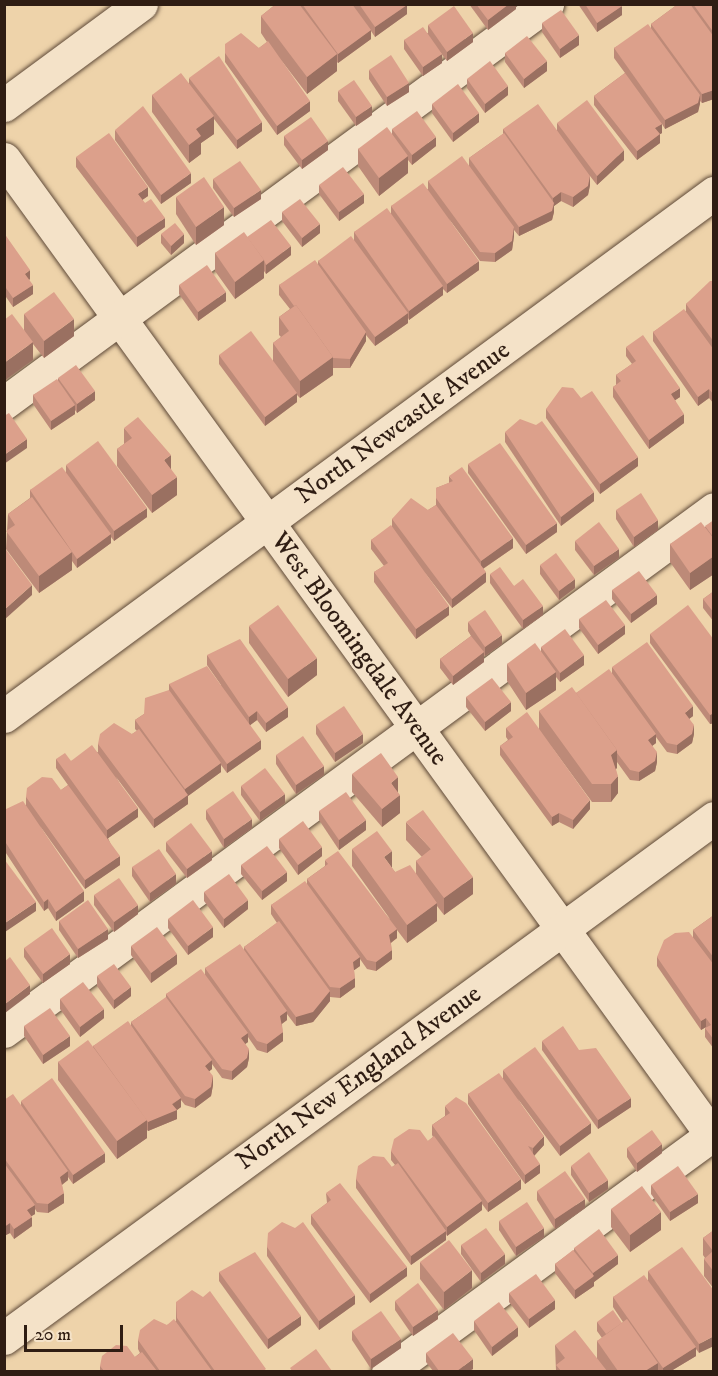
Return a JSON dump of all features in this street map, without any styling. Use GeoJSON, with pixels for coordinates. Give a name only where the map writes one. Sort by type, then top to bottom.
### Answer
{"type":"FeatureCollection","features":[{"type":"Feature","properties":{"kind":"street"},"geometry":{"type":"LineString","coordinates":[[4,105],[141,4]]}},
{"type":"Feature","properties":{"kind":"street"},"geometry":{"type":"LineString","coordinates":[[4,403],[547,4]]}},
{"type":"Feature","properties":{"kind":"street","name":"West Bloomingdale Avenue"},"geometry":{"type":"LineString","coordinates":[[4,159],[713,1135]]}},
{"type":"Feature","properties":{"kind":"street","name":"North Newcastle Avenue"},"geometry":{"type":"LineString","coordinates":[[4,716],[714,194]]}},
{"type":"Feature","properties":{"kind":"street"},"geometry":{"type":"LineString","coordinates":[[4,1031],[714,508]]}},
{"type":"Feature","properties":{"kind":"street","name":"North New England Avenue"},"geometry":{"type":"LineString","coordinates":[[4,1338],[714,818]]}},
{"type":"Feature","properties":{"kind":"street"},"geometry":{"type":"LineString","coordinates":[[388,1371],[713,1135]]}},
{"type":"Feature","properties":{"kind":"building"},"geometry":{"type":"Polygon","coordinates":[[[276,4],[299,4],[337,54],[307,77],[261,16],[276,4]]]}},
{"type":"Feature","properties":{"kind":"building"},"geometry":{"type":"Polygon","coordinates":[[[302,4],[352,4],[371,30],[338,54],[302,4]]]}},
{"type":"Feature","properties":{"kind":"building"},"geometry":{"type":"Polygon","coordinates":[[[359,4],[407,4],[407,5],[375,27],[359,4]]]}},
{"type":"Feature","properties":{"kind":"building"},"geometry":{"type":"Polygon","coordinates":[[[476,4],[509,4],[488,20],[476,4]]]}},
{"type":"Feature","properties":{"kind":"building"},"geometry":{"type":"Polygon","coordinates":[[[585,4],[621,4],[622,6],[597,23],[585,4]]]}},
{"type":"Feature","properties":{"kind":"building"},"geometry":{"type":"Polygon","coordinates":[[[678,4],[690,4],[714,37],[714,90],[702,94],[651,24],[678,4]]]}},
{"type":"Feature","properties":{"kind":"building"},"geometry":{"type":"Polygon","coordinates":[[[693,4],[714,4],[714,33],[693,4]]]}},
{"type":"Feature","properties":{"kind":"building"},"geometry":{"type":"Polygon","coordinates":[[[454,6],[473,33],[447,52],[428,25],[454,6]]]}},
{"type":"Feature","properties":{"kind":"building"},"geometry":{"type":"Polygon","coordinates":[[[561,10],[579,35],[560,49],[542,23],[561,10]]]}},
{"type":"Feature","properties":{"kind":"building"},"geometry":{"type":"Polygon","coordinates":[[[648,24],[700,95],[698,103],[665,120],[614,48],[648,24]]]}},
{"type":"Feature","properties":{"kind":"building"},"geometry":{"type":"Polygon","coordinates":[[[423,27],[442,54],[423,67],[404,40],[423,27]]]}},
{"type":"Feature","properties":{"kind":"building"},"geometry":{"type":"Polygon","coordinates":[[[241,33],[259,48],[268,41],[310,101],[277,126],[225,53],[225,44],[241,33]]]}},
{"type":"Feature","properties":{"kind":"building"},"geometry":{"type":"Polygon","coordinates":[[[527,36],[547,61],[524,79],[505,53],[527,36]]]}},
{"type":"Feature","properties":{"kind":"building"},"geometry":{"type":"Polygon","coordinates":[[[391,55],[409,83],[387,97],[369,70],[391,55]]]}},
{"type":"Feature","properties":{"kind":"building"},"geometry":{"type":"Polygon","coordinates":[[[219,56],[262,122],[237,140],[189,78],[219,56]]]}},
{"type":"Feature","properties":{"kind":"building"},"geometry":{"type":"Polygon","coordinates":[[[490,61],[508,86],[485,104],[467,79],[490,61]]]}},
{"type":"Feature","properties":{"kind":"building"},"geometry":{"type":"Polygon","coordinates":[[[181,73],[214,116],[196,129],[201,136],[189,145],[152,95],[181,73]]]}},
{"type":"Feature","properties":{"kind":"building"},"geometry":{"type":"Polygon","coordinates":[[[625,73],[662,124],[655,128],[660,134],[637,151],[594,96],[625,73]]]}},
{"type":"Feature","properties":{"kind":"building"},"geometry":{"type":"Polygon","coordinates":[[[354,80],[372,106],[356,117],[338,91],[354,80]]]}},
{"type":"Feature","properties":{"kind":"building"},"geometry":{"type":"Polygon","coordinates":[[[458,84],[479,113],[453,133],[432,104],[458,84]]]}},
{"type":"Feature","properties":{"kind":"building"},"geometry":{"type":"Polygon","coordinates":[[[587,100],[624,150],[597,176],[557,123],[587,100]]]}},
{"type":"Feature","properties":{"kind":"building"},"geometry":{"type":"Polygon","coordinates":[[[538,104],[590,176],[588,186],[573,197],[561,192],[553,198],[503,129],[538,104]]]}},
{"type":"Feature","properties":{"kind":"building"},"geometry":{"type":"Polygon","coordinates":[[[143,106],[191,173],[161,195],[115,130],[143,106]]]}},
{"type":"Feature","properties":{"kind":"building"},"geometry":{"type":"Polygon","coordinates":[[[417,111],[436,137],[412,155],[392,129],[417,111]]]}},
{"type":"Feature","properties":{"kind":"building"},"geometry":{"type":"Polygon","coordinates":[[[311,117],[328,141],[302,160],[284,136],[311,117]]]}},
{"type":"Feature","properties":{"kind":"building"},"geometry":{"type":"Polygon","coordinates":[[[387,127],[408,156],[379,178],[358,149],[387,127]]]}},
{"type":"Feature","properties":{"kind":"building"},"geometry":{"type":"Polygon","coordinates":[[[109,133],[148,187],[138,194],[145,203],[151,199],[165,218],[137,237],[76,157],[109,133]]]}},
{"type":"Feature","properties":{"kind":"building"},"geometry":{"type":"Polygon","coordinates":[[[504,133],[554,203],[552,211],[519,227],[469,158],[504,133]]]}},
{"type":"Feature","properties":{"kind":"building"},"geometry":{"type":"Polygon","coordinates":[[[462,156],[514,227],[512,241],[495,253],[480,252],[428,181],[462,156]]]}},
{"type":"Feature","properties":{"kind":"building"},"geometry":{"type":"Polygon","coordinates":[[[240,161],[261,190],[234,208],[213,179],[240,161]]]}},
{"type":"Feature","properties":{"kind":"building"},"geometry":{"type":"Polygon","coordinates":[[[343,167],[364,194],[339,212],[319,185],[343,167]]]}},
{"type":"Feature","properties":{"kind":"building"},"geometry":{"type":"Polygon","coordinates":[[[204,177],[224,207],[196,227],[176,197],[204,177]]]}},
{"type":"Feature","properties":{"kind":"building"},"geometry":{"type":"Polygon","coordinates":[[[423,183],[479,261],[447,284],[391,206],[423,183]]]}},
{"type":"Feature","properties":{"kind":"building"},"geometry":{"type":"Polygon","coordinates":[[[300,199],[320,224],[302,238],[282,212],[300,199]]]}},
{"type":"Feature","properties":{"kind":"building"},"geometry":{"type":"Polygon","coordinates":[[[387,208],[443,286],[409,311],[354,232],[387,208]]]}},
{"type":"Feature","properties":{"kind":"building"},"geometry":{"type":"Polygon","coordinates":[[[271,220],[291,246],[266,265],[247,237],[271,220]]]}},
{"type":"Feature","properties":{"kind":"building"},"geometry":{"type":"Polygon","coordinates":[[[175,223],[184,234],[171,246],[161,234],[175,223]]]}},
{"type":"Feature","properties":{"kind":"building"},"geometry":{"type":"Polygon","coordinates":[[[244,232],[264,260],[235,282],[215,253],[244,232]]]}},
{"type":"Feature","properties":{"kind":"building"},"geometry":{"type":"Polygon","coordinates":[[[4,233],[30,270],[25,274],[33,285],[13,298],[6,288],[4,290],[4,233]]]}},
{"type":"Feature","properties":{"kind":"building"},"geometry":{"type":"Polygon","coordinates":[[[351,236],[408,313],[375,337],[318,261],[351,236]]]}},
{"type":"Feature","properties":{"kind":"building"},"geometry":{"type":"Polygon","coordinates":[[[315,260],[366,332],[350,359],[333,358],[279,285],[315,260]]]}},
{"type":"Feature","properties":{"kind":"building"},"geometry":{"type":"Polygon","coordinates":[[[207,265],[226,292],[198,312],[179,285],[207,265]]]}},
{"type":"Feature","properties":{"kind":"building"},"geometry":{"type":"Polygon","coordinates":[[[710,281],[714,281],[714,342],[686,304],[710,281]]]}},
{"type":"Feature","properties":{"kind":"building"},"geometry":{"type":"Polygon","coordinates":[[[54,292],[74,319],[44,341],[24,314],[54,292]]]}},
{"type":"Feature","properties":{"kind":"building"},"geometry":{"type":"Polygon","coordinates":[[[296,305],[333,357],[300,381],[273,343],[289,331],[279,317],[296,305]]]}},
{"type":"Feature","properties":{"kind":"building"},"geometry":{"type":"Polygon","coordinates":[[[684,309],[714,350],[714,395],[709,389],[698,397],[653,332],[684,309]]]}},
{"type":"Feature","properties":{"kind":"building"},"geometry":{"type":"Polygon","coordinates":[[[12,314],[33,342],[4,363],[4,320],[12,314]]]}},
{"type":"Feature","properties":{"kind":"building"},"geometry":{"type":"Polygon","coordinates":[[[251,331],[297,393],[265,417],[219,355],[251,331]]]}},
{"type":"Feature","properties":{"kind":"building"},"geometry":{"type":"Polygon","coordinates":[[[643,335],[680,388],[671,394],[684,414],[649,440],[613,387],[621,381],[616,375],[636,361],[626,347],[643,335]]]}},
{"type":"Feature","properties":{"kind":"building"},"geometry":{"type":"Polygon","coordinates":[[[76,365],[95,391],[77,404],[58,378],[76,365]]]}},
{"type":"Feature","properties":{"kind":"building"},"geometry":{"type":"Polygon","coordinates":[[[57,379],[75,405],[51,421],[33,395],[57,379]]]}},
{"type":"Feature","properties":{"kind":"building"},"geometry":{"type":"Polygon","coordinates":[[[562,387],[573,388],[581,398],[592,391],[638,457],[600,484],[546,409],[562,387]]]}},
{"type":"Feature","properties":{"kind":"building"},"geometry":{"type":"Polygon","coordinates":[[[9,413],[27,439],[4,455],[4,416],[9,413]]]}},
{"type":"Feature","properties":{"kind":"building"},"geometry":{"type":"Polygon","coordinates":[[[138,417],[171,455],[164,460],[177,477],[152,495],[117,449],[132,438],[124,428],[138,417]]]}},
{"type":"Feature","properties":{"kind":"building"},"geometry":{"type":"Polygon","coordinates":[[[520,419],[536,425],[542,421],[594,492],[561,517],[505,432],[520,419]]]}},
{"type":"Feature","properties":{"kind":"building"},"geometry":{"type":"Polygon","coordinates":[[[98,441],[147,508],[114,531],[66,465],[98,441]]]}},
{"type":"Feature","properties":{"kind":"building"},"geometry":{"type":"Polygon","coordinates":[[[500,443],[557,523],[526,545],[468,464],[500,443]]]}},
{"type":"Feature","properties":{"kind":"building"},"geometry":{"type":"Polygon","coordinates":[[[62,467],[111,534],[77,559],[30,490],[62,467]]]}},
{"type":"Feature","properties":{"kind":"building"},"geometry":{"type":"Polygon","coordinates":[[[462,467],[513,538],[481,561],[436,498],[436,488],[453,481],[449,476],[462,467]]]}},
{"type":"Feature","properties":{"kind":"building"},"geometry":{"type":"Polygon","coordinates":[[[641,493],[658,520],[634,537],[616,510],[641,493]]]}},
{"type":"Feature","properties":{"kind":"building"},"geometry":{"type":"Polygon","coordinates":[[[32,497],[72,552],[39,576],[6,531],[15,525],[8,514],[32,497]]]}},
{"type":"Feature","properties":{"kind":"building"},"geometry":{"type":"Polygon","coordinates":[[[411,498],[428,510],[436,505],[486,572],[452,599],[392,519],[411,498]]]}},
{"type":"Feature","properties":{"kind":"building"},"geometry":{"type":"Polygon","coordinates":[[[714,520],[714,538],[705,526],[714,520]]]}},
{"type":"Feature","properties":{"kind":"building"},"geometry":{"type":"Polygon","coordinates":[[[599,522],[619,549],[594,566],[575,541],[599,522]]]}},
{"type":"Feature","properties":{"kind":"building"},"geometry":{"type":"Polygon","coordinates":[[[701,522],[714,539],[714,556],[690,573],[670,544],[701,522]]]}},
{"type":"Feature","properties":{"kind":"building"},"geometry":{"type":"Polygon","coordinates":[[[391,525],[449,606],[416,629],[374,572],[388,563],[371,540],[391,525]]]}},
{"type":"Feature","properties":{"kind":"building"},"geometry":{"type":"Polygon","coordinates":[[[4,547],[32,585],[4,610],[4,547]]]}},
{"type":"Feature","properties":{"kind":"building"},"geometry":{"type":"Polygon","coordinates":[[[556,553],[575,579],[559,591],[540,565],[556,553]]]}},
{"type":"Feature","properties":{"kind":"building"},"geometry":{"type":"Polygon","coordinates":[[[500,567],[514,586],[523,579],[543,606],[523,620],[490,574],[500,567]]]}},
{"type":"Feature","properties":{"kind":"building"},"geometry":{"type":"Polygon","coordinates":[[[639,571],[657,595],[631,614],[612,590],[639,571]]]}},
{"type":"Feature","properties":{"kind":"building"},"geometry":{"type":"Polygon","coordinates":[[[714,591],[714,613],[703,599],[714,591]]]}},
{"type":"Feature","properties":{"kind":"building"},"geometry":{"type":"Polygon","coordinates":[[[606,600],[625,625],[598,645],[579,619],[606,600]]]}},
{"type":"Feature","properties":{"kind":"building"},"geometry":{"type":"Polygon","coordinates":[[[278,605],[317,658],[288,679],[249,626],[278,605]]]}},
{"type":"Feature","properties":{"kind":"building"},"geometry":{"type":"Polygon","coordinates":[[[688,605],[714,640],[714,713],[710,715],[650,634],[688,605]]]}},
{"type":"Feature","properties":{"kind":"building"},"geometry":{"type":"Polygon","coordinates":[[[485,610],[502,635],[485,647],[468,622],[485,610]]]}},
{"type":"Feature","properties":{"kind":"building"},"geometry":{"type":"Polygon","coordinates":[[[565,629],[584,655],[560,673],[541,647],[565,629]]]}},
{"type":"Feature","properties":{"kind":"building"},"geometry":{"type":"Polygon","coordinates":[[[471,636],[484,652],[453,676],[440,659],[471,636]]]}},
{"type":"Feature","properties":{"kind":"building"},"geometry":{"type":"Polygon","coordinates":[[[240,639],[288,707],[266,723],[257,711],[249,717],[207,655],[240,639]]]}},
{"type":"Feature","properties":{"kind":"building"},"geometry":{"type":"Polygon","coordinates":[[[647,642],[693,706],[685,713],[694,725],[692,734],[677,745],[667,743],[612,667],[647,642]]]}},
{"type":"Feature","properties":{"kind":"building"},"geometry":{"type":"Polygon","coordinates":[[[535,643],[556,672],[526,693],[507,664],[535,643]]]}},
{"type":"Feature","properties":{"kind":"building"},"geometry":{"type":"Polygon","coordinates":[[[207,666],[261,740],[227,764],[169,684],[207,666]]]}},
{"type":"Feature","properties":{"kind":"building"},"geometry":{"type":"Polygon","coordinates":[[[609,669],[656,734],[648,740],[657,752],[655,761],[639,772],[630,770],[576,693],[609,669]]]}},
{"type":"Feature","properties":{"kind":"building"},"geometry":{"type":"Polygon","coordinates":[[[492,678],[511,702],[485,722],[466,697],[492,678]]]}},
{"type":"Feature","properties":{"kind":"building"},"geometry":{"type":"Polygon","coordinates":[[[572,687],[617,750],[611,755],[618,776],[611,784],[592,784],[539,711],[572,687]]]}},
{"type":"Feature","properties":{"kind":"building"},"geometry":{"type":"Polygon","coordinates":[[[169,690],[221,763],[185,789],[135,720],[144,714],[145,698],[169,690]]]}},
{"type":"Feature","properties":{"kind":"building"},"geometry":{"type":"Polygon","coordinates":[[[344,706],[363,734],[335,753],[316,725],[344,706]]]}},
{"type":"Feature","properties":{"kind":"building"},"geometry":{"type":"Polygon","coordinates":[[[527,712],[590,800],[573,820],[559,813],[552,817],[500,746],[513,737],[506,728],[527,712]]]}},
{"type":"Feature","properties":{"kind":"building"},"geometry":{"type":"Polygon","coordinates":[[[114,723],[132,734],[139,729],[188,795],[154,819],[98,744],[100,734],[114,723]]]}},
{"type":"Feature","properties":{"kind":"building"},"geometry":{"type":"Polygon","coordinates":[[[303,736],[324,766],[296,785],[276,755],[303,736]]]}},
{"type":"Feature","properties":{"kind":"building"},"geometry":{"type":"Polygon","coordinates":[[[92,745],[138,808],[107,830],[56,759],[65,753],[71,761],[92,745]]]}},
{"type":"Feature","properties":{"kind":"building"},"geometry":{"type":"Polygon","coordinates":[[[381,753],[398,777],[391,783],[400,795],[382,809],[352,774],[381,753]]]}},
{"type":"Feature","properties":{"kind":"building"},"geometry":{"type":"Polygon","coordinates":[[[265,768],[285,794],[260,812],[241,786],[265,768]]]}},
{"type":"Feature","properties":{"kind":"building"},"geometry":{"type":"Polygon","coordinates":[[[42,777],[52,778],[61,790],[68,785],[120,856],[85,880],[26,797],[27,788],[42,777]]]}},
{"type":"Feature","properties":{"kind":"building"},"geometry":{"type":"Polygon","coordinates":[[[233,791],[252,819],[224,839],[206,810],[233,791]]]}},
{"type":"Feature","properties":{"kind":"building"},"geometry":{"type":"Polygon","coordinates":[[[346,792],[366,820],[339,840],[319,811],[346,792]]]}},
{"type":"Feature","properties":{"kind":"building"},"geometry":{"type":"Polygon","coordinates":[[[23,801],[84,891],[56,912],[48,899],[44,902],[4,840],[4,810],[23,801]]]}},
{"type":"Feature","properties":{"kind":"building"},"geometry":{"type":"Polygon","coordinates":[[[423,810],[473,877],[444,898],[416,861],[431,849],[406,822],[423,810]]]}},
{"type":"Feature","properties":{"kind":"building"},"geometry":{"type":"Polygon","coordinates":[[[303,821],[322,847],[298,865],[279,839],[303,821]]]}},
{"type":"Feature","properties":{"kind":"building"},"geometry":{"type":"Polygon","coordinates":[[[191,823],[212,851],[187,869],[166,842],[191,823]]]}},
{"type":"Feature","properties":{"kind":"building"},"geometry":{"type":"Polygon","coordinates":[[[377,831],[392,851],[384,857],[395,872],[410,865],[437,903],[407,925],[352,849],[377,831]]]}},
{"type":"Feature","properties":{"kind":"building"},"geometry":{"type":"Polygon","coordinates":[[[267,846],[287,872],[262,891],[241,865],[267,846]]]}},
{"type":"Feature","properties":{"kind":"building"},"geometry":{"type":"Polygon","coordinates":[[[159,849],[176,874],[150,893],[132,867],[159,849]]]}},
{"type":"Feature","properties":{"kind":"building"},"geometry":{"type":"Polygon","coordinates":[[[338,851],[397,929],[389,935],[392,950],[376,962],[367,960],[307,879],[328,864],[325,860],[338,851]]]}},
{"type":"Feature","properties":{"kind":"building"},"geometry":{"type":"Polygon","coordinates":[[[4,859],[36,902],[5,923],[4,923],[4,859]]]}},
{"type":"Feature","properties":{"kind":"building"},"geometry":{"type":"Polygon","coordinates":[[[229,874],[248,900],[224,919],[204,892],[229,874]]]}},
{"type":"Feature","properties":{"kind":"building"},"geometry":{"type":"Polygon","coordinates":[[[119,878],[138,905],[114,922],[94,895],[119,878]]]}},
{"type":"Feature","properties":{"kind":"building"},"geometry":{"type":"Polygon","coordinates":[[[305,881],[360,957],[353,962],[355,978],[340,988],[330,987],[271,905],[305,881]]]}},
{"type":"Feature","properties":{"kind":"building"},"geometry":{"type":"Polygon","coordinates":[[[88,900],[108,929],[78,949],[59,921],[88,900]]]}},
{"type":"Feature","properties":{"kind":"building"},"geometry":{"type":"Polygon","coordinates":[[[193,900],[213,927],[188,946],[168,919],[193,900]]]}},
{"type":"Feature","properties":{"kind":"building"},"geometry":{"type":"Polygon","coordinates":[[[714,915],[714,958],[693,930],[714,915]]]}},
{"type":"Feature","properties":{"kind":"building"},"geometry":{"type":"Polygon","coordinates":[[[279,921],[330,991],[313,1012],[296,1017],[244,947],[279,921]]]}},
{"type":"Feature","properties":{"kind":"building"},"geometry":{"type":"Polygon","coordinates":[[[157,927],[177,954],[151,973],[131,946],[157,927]]]}},
{"type":"Feature","properties":{"kind":"building"},"geometry":{"type":"Polygon","coordinates":[[[52,928],[70,954],[43,974],[24,948],[52,928]]]}},
{"type":"Feature","properties":{"kind":"building"},"geometry":{"type":"Polygon","coordinates":[[[689,932],[714,965],[714,1040],[705,1028],[711,1025],[706,1018],[701,1021],[657,957],[664,940],[675,933],[689,932]]]}},
{"type":"Feature","properties":{"kind":"building"},"geometry":{"type":"Polygon","coordinates":[[[240,944],[287,1011],[280,1016],[283,1032],[267,1044],[257,1041],[205,968],[240,944]]]}},
{"type":"Feature","properties":{"kind":"building"},"geometry":{"type":"Polygon","coordinates":[[[10,957],[30,985],[5,1004],[4,962],[10,957]]]}},
{"type":"Feature","properties":{"kind":"building"},"geometry":{"type":"Polygon","coordinates":[[[114,964],[131,987],[114,1000],[97,976],[114,964]]]}},
{"type":"Feature","properties":{"kind":"building"},"geometry":{"type":"Polygon","coordinates":[[[201,969],[248,1033],[241,1038],[249,1049],[247,1058],[232,1071],[222,1069],[166,994],[201,969]]]}},
{"type":"Feature","properties":{"kind":"building"},"geometry":{"type":"Polygon","coordinates":[[[83,982],[104,1009],[80,1027],[60,999],[83,982]]]}},
{"type":"Feature","properties":{"kind":"building"},"geometry":{"type":"Polygon","coordinates":[[[166,997],[212,1060],[205,1066],[213,1076],[211,1087],[195,1099],[185,1096],[131,1022],[166,997]]]}},
{"type":"Feature","properties":{"kind":"building"},"geometry":{"type":"Polygon","coordinates":[[[50,1008],[70,1036],[43,1055],[24,1026],[50,1008]]]}},
{"type":"Feature","properties":{"kind":"building"},"geometry":{"type":"Polygon","coordinates":[[[128,1021],[181,1098],[172,1104],[177,1110],[148,1122],[93,1046],[128,1021]]]}},
{"type":"Feature","properties":{"kind":"building"},"geometry":{"type":"Polygon","coordinates":[[[563,1026],[579,1050],[596,1048],[631,1098],[598,1120],[542,1041],[563,1026]]]}},
{"type":"Feature","properties":{"kind":"building"},"geometry":{"type":"Polygon","coordinates":[[[88,1040],[147,1120],[117,1141],[58,1062],[88,1040]]]}},
{"type":"Feature","properties":{"kind":"building"},"geometry":{"type":"Polygon","coordinates":[[[535,1047],[591,1123],[560,1146],[503,1070],[535,1047]]]}},
{"type":"Feature","properties":{"kind":"building"},"geometry":{"type":"Polygon","coordinates":[[[499,1073],[544,1136],[533,1148],[528,1146],[540,1164],[525,1175],[468,1094],[499,1073]]]}},
{"type":"Feature","properties":{"kind":"building"},"geometry":{"type":"Polygon","coordinates":[[[52,1078],[105,1153],[73,1175],[21,1101],[52,1078]]]}},
{"type":"Feature","properties":{"kind":"building"},"geometry":{"type":"Polygon","coordinates":[[[13,1094],[68,1171],[60,1177],[64,1193],[48,1204],[37,1203],[4,1158],[4,1100],[13,1094]]]}},
{"type":"Feature","properties":{"kind":"building"},"geometry":{"type":"Polygon","coordinates":[[[456,1097],[466,1103],[521,1179],[488,1203],[432,1125],[450,1113],[445,1106],[456,1097]]]}},
{"type":"Feature","properties":{"kind":"building"},"geometry":{"type":"Polygon","coordinates":[[[409,1129],[420,1130],[428,1141],[434,1136],[482,1201],[447,1227],[391,1151],[394,1139],[409,1129]]]}},
{"type":"Feature","properties":{"kind":"building"},"geometry":{"type":"Polygon","coordinates":[[[652,1130],[662,1144],[637,1163],[627,1148],[652,1130]]]}},
{"type":"Feature","properties":{"kind":"building"},"geometry":{"type":"Polygon","coordinates":[[[589,1152],[608,1180],[589,1193],[571,1166],[589,1152]]]}},
{"type":"Feature","properties":{"kind":"building"},"geometry":{"type":"Polygon","coordinates":[[[373,1156],[384,1157],[392,1167],[398,1163],[446,1231],[411,1256],[356,1179],[358,1166],[373,1156]]]}},
{"type":"Feature","properties":{"kind":"building"},"geometry":{"type":"Polygon","coordinates":[[[4,1163],[35,1205],[27,1210],[32,1217],[14,1229],[10,1223],[4,1227],[4,1163]]]}},
{"type":"Feature","properties":{"kind":"building"},"geometry":{"type":"Polygon","coordinates":[[[678,1166],[698,1194],[670,1212],[651,1185],[678,1166]]]}},
{"type":"Feature","properties":{"kind":"building"},"geometry":{"type":"Polygon","coordinates":[[[565,1171],[585,1199],[555,1219],[537,1191],[565,1171]]]}},
{"type":"Feature","properties":{"kind":"building"},"geometry":{"type":"Polygon","coordinates":[[[340,1183],[407,1267],[370,1294],[311,1215],[331,1200],[326,1193],[340,1183]]]}},
{"type":"Feature","properties":{"kind":"building"},"geometry":{"type":"Polygon","coordinates":[[[642,1186],[661,1212],[630,1235],[611,1209],[642,1186]]]}},
{"type":"Feature","properties":{"kind":"building"},"geometry":{"type":"Polygon","coordinates":[[[527,1202],[544,1228],[516,1247],[499,1221],[527,1202]]]}},
{"type":"Feature","properties":{"kind":"building"},"geometry":{"type":"Polygon","coordinates":[[[282,1222],[295,1228],[303,1222],[355,1295],[319,1321],[267,1247],[268,1233],[282,1222]]]}},
{"type":"Feature","properties":{"kind":"building"},"geometry":{"type":"Polygon","coordinates":[[[486,1228],[505,1254],[481,1273],[461,1245],[486,1228]]]}},
{"type":"Feature","properties":{"kind":"building"},"geometry":{"type":"Polygon","coordinates":[[[599,1229],[618,1255],[593,1273],[574,1248],[599,1229]]]}},
{"type":"Feature","properties":{"kind":"building"},"geometry":{"type":"Polygon","coordinates":[[[714,1230],[714,1272],[704,1259],[713,1251],[703,1238],[714,1230]]]}},
{"type":"Feature","properties":{"kind":"building"},"geometry":{"type":"Polygon","coordinates":[[[449,1240],[472,1270],[444,1292],[420,1262],[449,1240]]]}},
{"type":"Feature","properties":{"kind":"building"},"geometry":{"type":"Polygon","coordinates":[[[682,1247],[714,1291],[714,1336],[699,1344],[648,1271],[682,1247]]]}},
{"type":"Feature","properties":{"kind":"building"},"geometry":{"type":"Polygon","coordinates":[[[573,1250],[594,1276],[575,1290],[555,1264],[573,1250]]]}},
{"type":"Feature","properties":{"kind":"building"},"geometry":{"type":"Polygon","coordinates":[[[255,1252],[301,1316],[268,1339],[219,1272],[255,1252]]]}},
{"type":"Feature","properties":{"kind":"building"},"geometry":{"type":"Polygon","coordinates":[[[536,1274],[555,1300],[529,1319],[509,1293],[536,1274]]]}},
{"type":"Feature","properties":{"kind":"building"},"geometry":{"type":"Polygon","coordinates":[[[644,1275],[696,1347],[663,1368],[613,1297],[644,1275]]]}},
{"type":"Feature","properties":{"kind":"building"},"geometry":{"type":"Polygon","coordinates":[[[418,1283],[438,1310],[413,1327],[395,1301],[418,1283]]]}},
{"type":"Feature","properties":{"kind":"building"},"geometry":{"type":"Polygon","coordinates":[[[192,1290],[203,1297],[210,1291],[266,1369],[263,1371],[215,1371],[177,1318],[176,1302],[192,1290]]]}},
{"type":"Feature","properties":{"kind":"building"},"geometry":{"type":"Polygon","coordinates":[[[499,1302],[518,1327],[492,1347],[474,1321],[499,1302]]]}},
{"type":"Feature","properties":{"kind":"building"},"geometry":{"type":"Polygon","coordinates":[[[613,1310],[622,1323],[606,1334],[597,1322],[613,1310]]]}},
{"type":"Feature","properties":{"kind":"building"},"geometry":{"type":"Polygon","coordinates":[[[381,1311],[401,1339],[371,1359],[352,1331],[381,1311]]]}},
{"type":"Feature","properties":{"kind":"building"},"geometry":{"type":"Polygon","coordinates":[[[154,1319],[167,1325],[174,1319],[212,1371],[160,1371],[138,1340],[140,1330],[154,1319]]]}},
{"type":"Feature","properties":{"kind":"building"},"geometry":{"type":"Polygon","coordinates":[[[627,1319],[658,1363],[645,1371],[618,1371],[597,1341],[627,1319]]]}},
{"type":"Feature","properties":{"kind":"building"},"geometry":{"type":"Polygon","coordinates":[[[575,1330],[607,1371],[561,1371],[556,1365],[565,1358],[555,1345],[575,1330]]]}},
{"type":"Feature","properties":{"kind":"building"},"geometry":{"type":"Polygon","coordinates":[[[453,1333],[473,1359],[457,1371],[439,1371],[426,1353],[453,1333]]]}},
{"type":"Feature","properties":{"kind":"building"},"geometry":{"type":"Polygon","coordinates":[[[116,1345],[127,1346],[135,1357],[142,1352],[157,1371],[104,1371],[100,1366],[102,1356],[116,1345]]]}},
{"type":"Feature","properties":{"kind":"building"},"geometry":{"type":"Polygon","coordinates":[[[316,1349],[332,1371],[292,1371],[290,1368],[316,1349]]]}}]}
